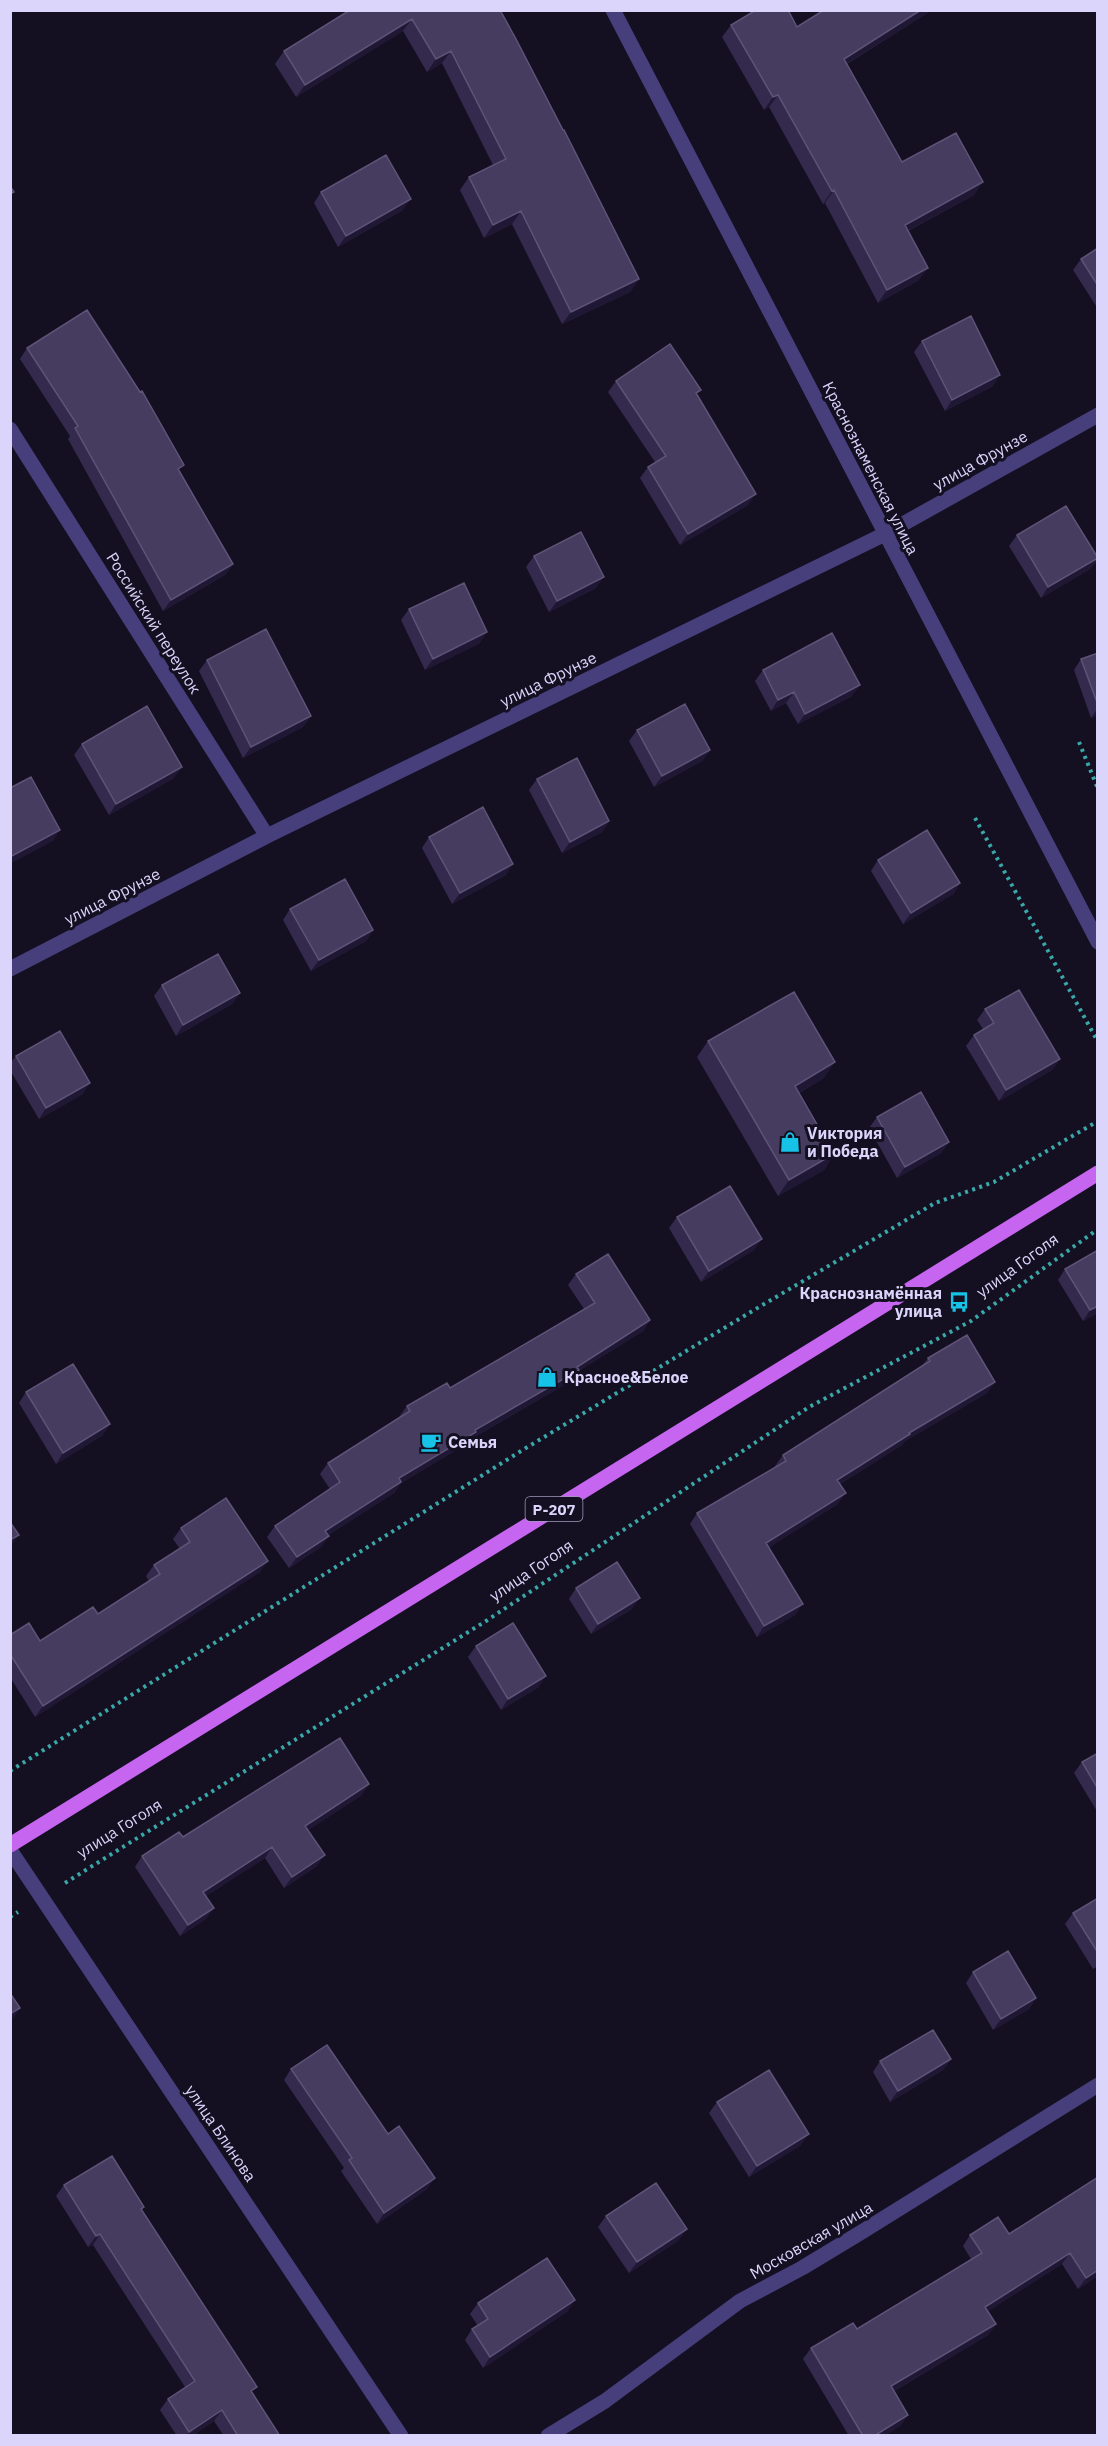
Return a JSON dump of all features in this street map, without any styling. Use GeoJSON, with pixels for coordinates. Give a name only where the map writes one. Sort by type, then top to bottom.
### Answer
{"type":"FeatureCollection","features":[{"type":"Feature","properties":{"kind":"main road","name":"улица Гоголя"},"geometry":{"type":"LineString","coordinates":[[10,1845],[1098,1173]]}},
{"type":"Feature","properties":{"kind":"street","name":"Краснознаменская улица"},"geometry":{"type":"LineString","coordinates":[[613,10],[1098,942]]}},
{"type":"Feature","properties":{"kind":"street","name":"улица Фрунзе"},"geometry":{"type":"LineString","coordinates":[[10,969],[267,836],[885,534],[1098,415]]}},
{"type":"Feature","properties":{"kind":"street","name":"Российский переулок"},"geometry":{"type":"LineString","coordinates":[[10,429],[267,836]]}},
{"type":"Feature","properties":{"kind":"street","name":"улица Блинова"},"geometry":{"type":"LineString","coordinates":[[10,1850],[401,2436]]}},
{"type":"Feature","properties":{"kind":"street","name":"Московская улица"},"geometry":{"type":"LineString","coordinates":[[548,2436],[605,2401],[740,2301],[802,2268],[1098,2085]]}},
{"type":"Feature","properties":{"kind":"path"},"geometry":{"type":"LineString","coordinates":[[1078,742],[1098,789]]}},
{"type":"Feature","properties":{"kind":"path"},"geometry":{"type":"LineString","coordinates":[[975,818],[1098,1042]]}},
{"type":"Feature","properties":{"kind":"path"},"geometry":{"type":"LineString","coordinates":[[10,1772],[521,1451],[749,1312],[934,1203],[994,1182],[1098,1121]]}},
{"type":"Feature","properties":{"kind":"path","name":"улица Гоголя"},"geometry":{"type":"LineString","coordinates":[[10,1917],[486,1621],[809,1407],[971,1321],[1098,1228]]}},
{"type":"Feature","properties":{"kind":"building"},"geometry":{"type":"Polygon","coordinates":[[[350,10],[500,10],[639,279],[571,312],[521,211],[493,225],[469,177],[506,159],[451,51],[436,59],[412,19],[305,85],[284,51],[350,10]]]}},
{"type":"Feature","properties":{"kind":"building"},"geometry":{"type":"Polygon","coordinates":[[[756,10],[788,10],[797,27],[824,10],[921,10],[844,59],[902,162],[956,133],[983,182],[905,225],[928,268],[887,290],[834,190],[832,191],[778,95],[773,97],[731,25],[756,10]]]}},
{"type":"Feature","properties":{"kind":"building"},"geometry":{"type":"Polygon","coordinates":[[[386,155],[411,199],[346,236],[321,192],[386,155]]]}},
{"type":"Feature","properties":{"kind":"building"},"geometry":{"type":"Polygon","coordinates":[[[1098,248],[1098,286],[1081,259],[1098,248]]]}},
{"type":"Feature","properties":{"kind":"building"},"geometry":{"type":"Polygon","coordinates":[[[87,310],[140,392],[142,391],[184,465],[178,469],[233,564],[171,600],[75,428],[78,426],[27,348],[87,310]]]}},
{"type":"Feature","properties":{"kind":"building"},"geometry":{"type":"Polygon","coordinates":[[[971,316],[1000,375],[952,400],[922,341],[971,316]]]}},
{"type":"Feature","properties":{"kind":"building"},"geometry":{"type":"Polygon","coordinates":[[[670,344],[701,390],[696,393],[756,494],[688,534],[648,467],[666,456],[616,381],[670,344]]]}},
{"type":"Feature","properties":{"kind":"building"},"geometry":{"type":"Polygon","coordinates":[[[1066,506],[1098,558],[1048,587],[1017,535],[1066,506]]]}},
{"type":"Feature","properties":{"kind":"building"},"geometry":{"type":"Polygon","coordinates":[[[581,532],[604,577],[557,601],[534,556],[581,532]]]}},
{"type":"Feature","properties":{"kind":"building"},"geometry":{"type":"Polygon","coordinates":[[[464,583],[487,632],[433,659],[409,609],[464,583]]]}},
{"type":"Feature","properties":{"kind":"building"},"geometry":{"type":"Polygon","coordinates":[[[266,629],[311,716],[251,747],[207,660],[266,629]]]}},
{"type":"Feature","properties":{"kind":"building"},"geometry":{"type":"Polygon","coordinates":[[[832,633],[860,685],[805,714],[794,692],[778,700],[763,670],[832,633]]]}},
{"type":"Feature","properties":{"kind":"building"},"geometry":{"type":"Polygon","coordinates":[[[1098,653],[1098,705],[1081,659],[1098,653]]]}},
{"type":"Feature","properties":{"kind":"building"},"geometry":{"type":"Polygon","coordinates":[[[685,704],[710,750],[662,776],[637,730],[685,704]]]}},
{"type":"Feature","properties":{"kind":"building"},"geometry":{"type":"Polygon","coordinates":[[[147,706],[182,767],[116,804],[82,744],[147,706]]]}},
{"type":"Feature","properties":{"kind":"building"},"geometry":{"type":"Polygon","coordinates":[[[577,758],[609,821],[570,842],[537,779],[577,758]]]}},
{"type":"Feature","properties":{"kind":"building"},"geometry":{"type":"Polygon","coordinates":[[[31,777],[60,830],[10,857],[10,788],[31,777]]]}},
{"type":"Feature","properties":{"kind":"building"},"geometry":{"type":"Polygon","coordinates":[[[483,807],[513,864],[460,893],[429,837],[483,807]]]}},
{"type":"Feature","properties":{"kind":"building"},"geometry":{"type":"Polygon","coordinates":[[[927,830],[960,883],[911,913],[878,860],[927,830]]]}},
{"type":"Feature","properties":{"kind":"building"},"geometry":{"type":"Polygon","coordinates":[[[345,879],[373,930],[319,960],[290,909],[345,879]]]}},
{"type":"Feature","properties":{"kind":"building"},"geometry":{"type":"Polygon","coordinates":[[[218,954],[240,993],[183,1025],[162,985],[218,954]]]}},
{"type":"Feature","properties":{"kind":"building"},"geometry":{"type":"Polygon","coordinates":[[[1019,990],[1060,1059],[1006,1090],[974,1035],[994,1023],[985,1009],[1019,990]]]}},
{"type":"Feature","properties":{"kind":"building"},"geometry":{"type":"Polygon","coordinates":[[[794,992],[835,1062],[795,1086],[834,1154],[789,1180],[708,1041],[794,992]]]}},
{"type":"Feature","properties":{"kind":"building"},"geometry":{"type":"Polygon","coordinates":[[[60,1031],[90,1083],[46,1108],[16,1056],[60,1031]]]}},
{"type":"Feature","properties":{"kind":"building"},"geometry":{"type":"Polygon","coordinates":[[[921,1092],[949,1142],[905,1167],[877,1117],[921,1092]]]}},
{"type":"Feature","properties":{"kind":"building"},"geometry":{"type":"Polygon","coordinates":[[[730,1186],[762,1239],[709,1271],[677,1217],[730,1186]]]}},
{"type":"Feature","properties":{"kind":"building"},"geometry":{"type":"Polygon","coordinates":[[[1098,1250],[1098,1306],[1090,1310],[1065,1269],[1098,1250]]]}},
{"type":"Feature","properties":{"kind":"building"},"geometry":{"type":"Polygon","coordinates":[[[608,1254],[650,1320],[577,1367],[579,1370],[475,1430],[476,1432],[399,1478],[401,1482],[325,1531],[329,1536],[297,1557],[275,1526],[340,1482],[328,1463],[410,1411],[407,1406],[447,1383],[450,1388],[595,1303],[576,1274],[608,1254]]]}},
{"type":"Feature","properties":{"kind":"building"},"geometry":{"type":"Polygon","coordinates":[[[967,1335],[995,1382],[909,1433],[837,1480],[846,1493],[766,1543],[803,1604],[764,1626],[697,1513],[786,1461],[783,1455],[930,1361],[928,1358],[967,1335]]]}},
{"type":"Feature","properties":{"kind":"building"},"geometry":{"type":"Polygon","coordinates":[[[73,1364],[110,1424],[63,1453],[26,1392],[73,1364]]]}},
{"type":"Feature","properties":{"kind":"building"},"geometry":{"type":"Polygon","coordinates":[[[226,1498],[268,1561],[43,1706],[10,1654],[10,1635],[29,1623],[40,1641],[93,1607],[98,1614],[160,1574],[154,1565],[190,1542],[181,1528],[226,1498]]]}},
{"type":"Feature","properties":{"kind":"building"},"geometry":{"type":"Polygon","coordinates":[[[10,1522],[19,1535],[10,1540],[10,1522]]]}},
{"type":"Feature","properties":{"kind":"building"},"geometry":{"type":"Polygon","coordinates":[[[617,1562],[640,1598],[598,1624],[576,1588],[617,1562]]]}},
{"type":"Feature","properties":{"kind":"building"},"geometry":{"type":"Polygon","coordinates":[[[513,1623],[546,1676],[508,1699],[476,1646],[513,1623]]]}},
{"type":"Feature","properties":{"kind":"building"},"geometry":{"type":"Polygon","coordinates":[[[340,1738],[369,1784],[305,1826],[325,1855],[292,1877],[272,1847],[203,1892],[214,1908],[188,1925],[142,1856],[179,1832],[183,1837],[340,1738]]]}},
{"type":"Feature","properties":{"kind":"building"},"geometry":{"type":"Polygon","coordinates":[[[1098,1753],[1098,1789],[1082,1762],[1098,1753]]]}},
{"type":"Feature","properties":{"kind":"building"},"geometry":{"type":"Polygon","coordinates":[[[1098,1898],[1098,1953],[1073,1913],[1098,1898]]]}},
{"type":"Feature","properties":{"kind":"building"},"geometry":{"type":"Polygon","coordinates":[[[1008,1951],[1036,1998],[1001,2019],[973,1972],[1008,1951]]]}},
{"type":"Feature","properties":{"kind":"building"},"geometry":{"type":"Polygon","coordinates":[[[10,1993],[20,2008],[10,2014],[10,1993]]]}},
{"type":"Feature","properties":{"kind":"building"},"geometry":{"type":"Polygon","coordinates":[[[933,2030],[951,2059],[898,2091],[880,2061],[933,2030]]]}},
{"type":"Feature","properties":{"kind":"building"},"geometry":{"type":"Polygon","coordinates":[[[327,2045],[388,2134],[399,2126],[435,2178],[384,2213],[349,2160],[352,2158],[291,2069],[327,2045]]]}},
{"type":"Feature","properties":{"kind":"building"},"geometry":{"type":"Polygon","coordinates":[[[769,2070],[809,2134],[757,2166],[717,2102],[769,2070]]]}},
{"type":"Feature","properties":{"kind":"building"},"geometry":{"type":"Polygon","coordinates":[[[112,2156],[144,2207],[141,2209],[257,2387],[251,2391],[280,2436],[238,2436],[222,2410],[189,2432],[168,2399],[195,2381],[100,2234],[96,2236],[64,2185],[112,2156]]]}},
{"type":"Feature","properties":{"kind":"building"},"geometry":{"type":"Polygon","coordinates":[[[1098,2177],[1098,2270],[1086,2278],[1070,2253],[985,2307],[996,2324],[891,2386],[908,2415],[874,2436],[863,2436],[811,2348],[853,2323],[857,2329],[982,2253],[970,2235],[998,2217],[1009,2234],[1098,2177]]]}},
{"type":"Feature","properties":{"kind":"building"},"geometry":{"type":"Polygon","coordinates":[[[656,2183],[687,2229],[637,2262],[606,2216],[656,2183]]]}},
{"type":"Feature","properties":{"kind":"building"},"geometry":{"type":"Polygon","coordinates":[[[547,2258],[575,2300],[490,2357],[472,2329],[488,2319],[478,2303],[547,2258]]]}},
{"type":"Feature","properties":{"kind":"place","name":"Vиктория и Победа"},"geometry":{"type":"Point","coordinates":[790,1142]}},
{"type":"Feature","properties":{"kind":"place","name":"Краснознамённая улица"},"geometry":{"type":"Point","coordinates":[959,1302]}},
{"type":"Feature","properties":{"kind":"place","name":"Красное&Белое"},"geometry":{"type":"Point","coordinates":[547,1377]}},
{"type":"Feature","properties":{"kind":"place","name":"Семья"},"geometry":{"type":"Point","coordinates":[431,1442]}}]}
